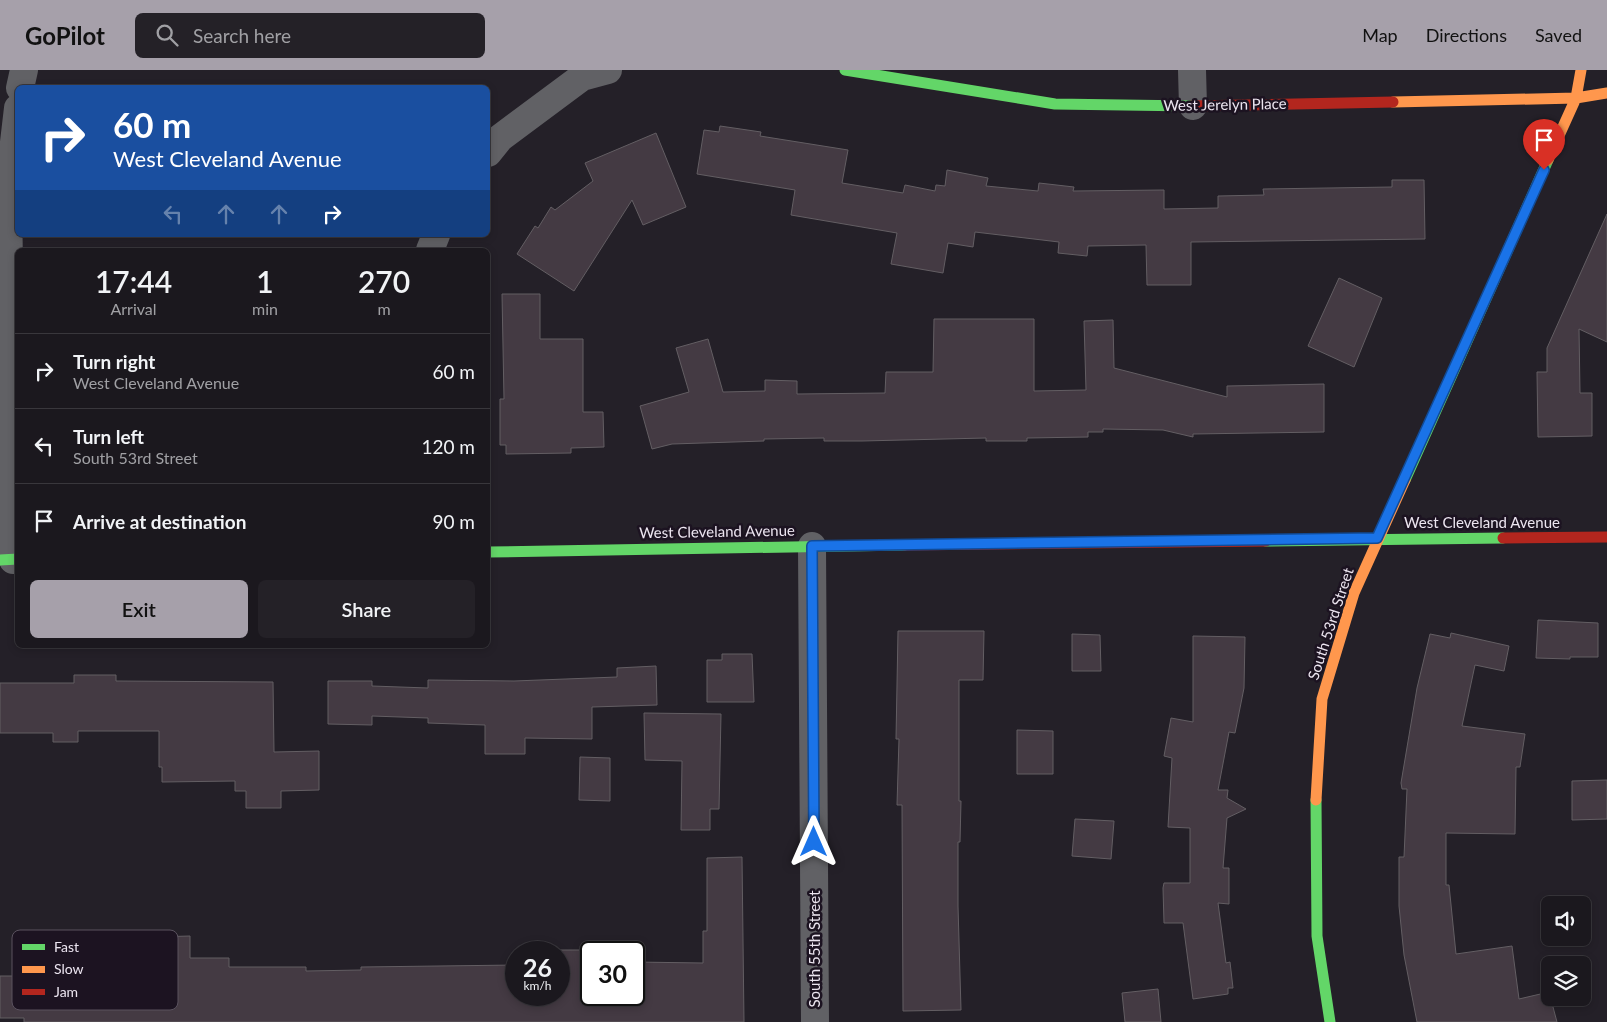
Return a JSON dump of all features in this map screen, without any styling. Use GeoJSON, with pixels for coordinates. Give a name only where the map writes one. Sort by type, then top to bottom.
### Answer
{"type":"FeatureCollection","features":[{"type":"Feature","properties":{"kind":"street"},"geometry":{"type":"LineString","coordinates":[[21,85],[24,70]]}},
{"type":"Feature","properties":{"kind":"street"},"geometry":{"type":"LineString","coordinates":[[490,150],[500,138],[582,76],[608,70]]}},
{"type":"Feature","properties":{"kind":"street","name":"West Jerelyn Place"},"geometry":{"type":"LineString","coordinates":[[845,70],[1056,104],[1193,106],[1576,98],[1607,94]]}},
{"type":"Feature","properties":{"kind":"street"},"geometry":{"type":"LineString","coordinates":[[1192,70],[1193,106]]}},
{"type":"Feature","properties":{"kind":"street","name":"South 53rd Street"},"geometry":{"type":"LineString","coordinates":[[1330,1022],[1317,936],[1315,820],[1322,699],[1354,592],[1576,98],[1581,70]]}},
{"type":"Feature","properties":{"kind":"street"},"geometry":{"type":"LineString","coordinates":[[10,560],[8,194],[15,134]]}},
{"type":"Feature","properties":{"kind":"street","name":"West Cleveland Avenue"},"geometry":{"type":"LineString","coordinates":[[490,552],[1377,538],[1607,537]]}},
{"type":"Feature","properties":{"kind":"street","name":"South 55th Street"},"geometry":{"type":"LineString","coordinates":[[812,546],[815,1022]]}},
{"type":"Feature","properties":{"kind":"building"},"geometry":{"type":"Polygon","coordinates":[[[720,126],[761,132],[760,136],[848,150],[842,183],[903,193],[905,185],[935,191],[936,185],[945,186],[947,170],[988,178],[986,186],[1038,191],[1039,183],[1074,187],[1073,191],[1164,190],[1164,209],[1218,208],[1218,196],[1264,195],[1263,189],[1392,187],[1392,180],[1424,180],[1425,239],[1191,242],[1191,285],[1147,285],[1146,245],[1088,246],[1087,256],[1058,253],[1059,242],[975,232],[973,247],[948,243],[943,273],[891,264],[897,233],[791,215],[795,190],[697,174],[704,130],[719,132],[720,126]]]}},
{"type":"Feature","properties":{"kind":"building"},"geometry":{"type":"Polygon","coordinates":[[[656,133],[686,207],[643,225],[632,200],[574,291],[517,254],[535,226],[538,228],[551,207],[555,210],[593,181],[585,163],[656,133]]]}},
{"type":"Feature","properties":{"kind":"building"},"geometry":{"type":"Polygon","coordinates":[[[1607,214],[1607,342],[1579,329],[1580,393],[1592,393],[1592,436],[1538,437],[1537,372],[1547,372],[1547,348],[1607,214]]]}},
{"type":"Feature","properties":{"kind":"building"},"geometry":{"type":"Polygon","coordinates":[[[1339,278],[1382,298],[1354,367],[1308,346],[1339,278]]]}},
{"type":"Feature","properties":{"kind":"building"},"geometry":{"type":"Polygon","coordinates":[[[502,294],[540,294],[540,339],[583,339],[583,412],[603,412],[604,447],[571,448],[571,453],[506,454],[506,445],[500,445],[500,399],[504,399],[502,294]]]}},
{"type":"Feature","properties":{"kind":"building"},"geometry":{"type":"Polygon","coordinates":[[[934,319],[1034,319],[1034,391],[1086,390],[1084,321],[1113,320],[1114,368],[1227,397],[1227,386],[1324,384],[1324,432],[1193,434],[1193,437],[1163,430],[1103,429],[1103,432],[1088,432],[1088,437],[1027,438],[1027,441],[986,441],[986,438],[862,441],[824,441],[824,438],[764,439],[764,441],[672,444],[652,449],[640,406],[689,392],[676,348],[708,339],[723,392],[765,391],[765,380],[797,381],[797,394],[885,393],[886,372],[933,372],[934,319]]]}},
{"type":"Feature","properties":{"kind":"building"},"geometry":{"type":"Polygon","coordinates":[[[1538,620],[1598,623],[1598,657],[1570,657],[1570,659],[1536,658],[1538,620]]]}},
{"type":"Feature","properties":{"kind":"building"},"geometry":{"type":"Polygon","coordinates":[[[898,631],[984,631],[983,680],[959,680],[959,801],[961,801],[960,842],[958,842],[958,906],[961,1010],[903,1011],[902,805],[897,805],[899,739],[896,739],[898,631]]]}},
{"type":"Feature","properties":{"kind":"building"},"geometry":{"type":"Polygon","coordinates":[[[1451,633],[1509,646],[1504,671],[1475,665],[1462,726],[1525,734],[1520,767],[1516,767],[1515,834],[1446,833],[1446,885],[1449,885],[1456,954],[1512,946],[1519,999],[1541,994],[1541,1006],[1553,1006],[1557,1022],[1417,1022],[1404,955],[1399,906],[1399,857],[1404,857],[1407,789],[1402,789],[1401,783],[1417,688],[1430,634],[1450,638],[1451,633]]]}},
{"type":"Feature","properties":{"kind":"building"},"geometry":{"type":"Polygon","coordinates":[[[1072,634],[1100,635],[1101,671],[1072,671],[1072,634]]]}},
{"type":"Feature","properties":{"kind":"building"},"geometry":{"type":"Polygon","coordinates":[[[1193,636],[1245,637],[1244,688],[1235,733],[1229,732],[1218,790],[1228,790],[1227,798],[1246,809],[1227,818],[1223,868],[1229,868],[1229,904],[1218,903],[1226,963],[1230,962],[1233,988],[1228,988],[1228,994],[1193,999],[1183,923],[1164,923],[1163,888],[1164,883],[1190,883],[1190,828],[1168,827],[1172,758],[1164,756],[1171,718],[1193,722],[1193,636]]]}},
{"type":"Feature","properties":{"kind":"building"},"geometry":{"type":"Polygon","coordinates":[[[722,654],[752,654],[754,702],[707,702],[707,660],[722,660],[722,654]]]}},
{"type":"Feature","properties":{"kind":"building"},"geometry":{"type":"Polygon","coordinates":[[[656,666],[657,705],[592,707],[592,739],[525,738],[525,754],[485,754],[485,725],[428,723],[428,718],[372,716],[372,725],[328,724],[328,681],[372,681],[372,686],[428,688],[428,680],[514,681],[617,677],[617,668],[656,666]]]}},
{"type":"Feature","properties":{"kind":"building"},"geometry":{"type":"Polygon","coordinates":[[[74,675],[116,675],[116,681],[273,682],[274,752],[319,751],[319,790],[281,791],[281,808],[246,808],[246,791],[235,791],[235,781],[162,782],[162,767],[159,767],[159,731],[78,731],[78,742],[53,742],[53,733],[0,733],[0,683],[74,683],[74,675]]]}},
{"type":"Feature","properties":{"kind":"building"},"geometry":{"type":"Polygon","coordinates":[[[644,713],[721,714],[719,809],[710,809],[710,830],[681,830],[682,761],[645,760],[644,713]]]}},
{"type":"Feature","properties":{"kind":"building"},"geometry":{"type":"Polygon","coordinates":[[[1017,730],[1053,731],[1053,774],[1017,774],[1017,730]]]}},
{"type":"Feature","properties":{"kind":"building"},"geometry":{"type":"Polygon","coordinates":[[[580,757],[610,758],[610,801],[579,800],[580,757]]]}},
{"type":"Feature","properties":{"kind":"building"},"geometry":{"type":"Polygon","coordinates":[[[1607,780],[1607,819],[1572,820],[1572,781],[1607,780]]]}},
{"type":"Feature","properties":{"kind":"building"},"geometry":{"type":"Polygon","coordinates":[[[1075,819],[1114,821],[1111,859],[1072,856],[1075,819]]]}},
{"type":"Feature","properties":{"kind":"building"},"geometry":{"type":"Polygon","coordinates":[[[742,857],[744,1022],[24,1022],[24,1018],[0,1018],[0,976],[12,976],[12,1010],[178,1010],[178,936],[190,936],[190,958],[229,958],[229,967],[306,967],[306,971],[361,970],[361,967],[505,965],[505,1006],[570,1006],[570,950],[580,950],[580,1006],[645,1006],[645,962],[703,963],[703,931],[707,931],[707,858],[742,857]]]}},
{"type":"Feature","properties":{"kind":"building"},"geometry":{"type":"Polygon","coordinates":[[[1158,989],[1161,1022],[1125,1022],[1122,993],[1158,989]]]}},
{"type":"Feature","properties":{"kind":"traffic: fast"},"geometry":{"type":"LineString","coordinates":[[845,70],[1055,104],[1192,106]]}},
{"type":"Feature","properties":{"kind":"traffic: fast"},"geometry":{"type":"LineString","coordinates":[[1405,480],[1548,160]]}},
{"type":"Feature","properties":{"kind":"traffic: fast"},"geometry":{"type":"LineString","coordinates":[[1266,541],[1503,538]]}},
{"type":"Feature","properties":{"kind":"traffic: fast"},"geometry":{"type":"LineString","coordinates":[[490,552],[905,545]]}},
{"type":"Feature","properties":{"kind":"traffic: fast"},"geometry":{"type":"LineString","coordinates":[[0,560],[15,559]]}},
{"type":"Feature","properties":{"kind":"traffic: fast"},"geometry":{"type":"LineString","coordinates":[[1316,800],[1317,936],[1330,1022]]}},
{"type":"Feature","properties":{"kind":"traffic: slow"},"geometry":{"type":"LineString","coordinates":[[1548,160],[1576,98],[1581,70]]}},
{"type":"Feature","properties":{"kind":"traffic: slow"},"geometry":{"type":"LineString","coordinates":[[1393,102],[1576,98],[1607,93]]}},
{"type":"Feature","properties":{"kind":"traffic: slow"},"geometry":{"type":"LineString","coordinates":[[1316,800],[1322,699],[1354,593],[1405,480]]}},
{"type":"Feature","properties":{"kind":"traffic: jam"},"geometry":{"type":"LineString","coordinates":[[1192,106],[1393,102]]}},
{"type":"Feature","properties":{"kind":"traffic: jam"},"geometry":{"type":"LineString","coordinates":[[1503,538],[1607,537]]}},
{"type":"Feature","properties":{"kind":"traffic: jam"},"geometry":{"type":"LineString","coordinates":[[905,545],[1266,541]]}},
{"type":"Feature","properties":{"kind":"route"},"geometry":{"type":"LineString","coordinates":[[814,842],[812,546],[1377,538],[1544,170]]}}]}
